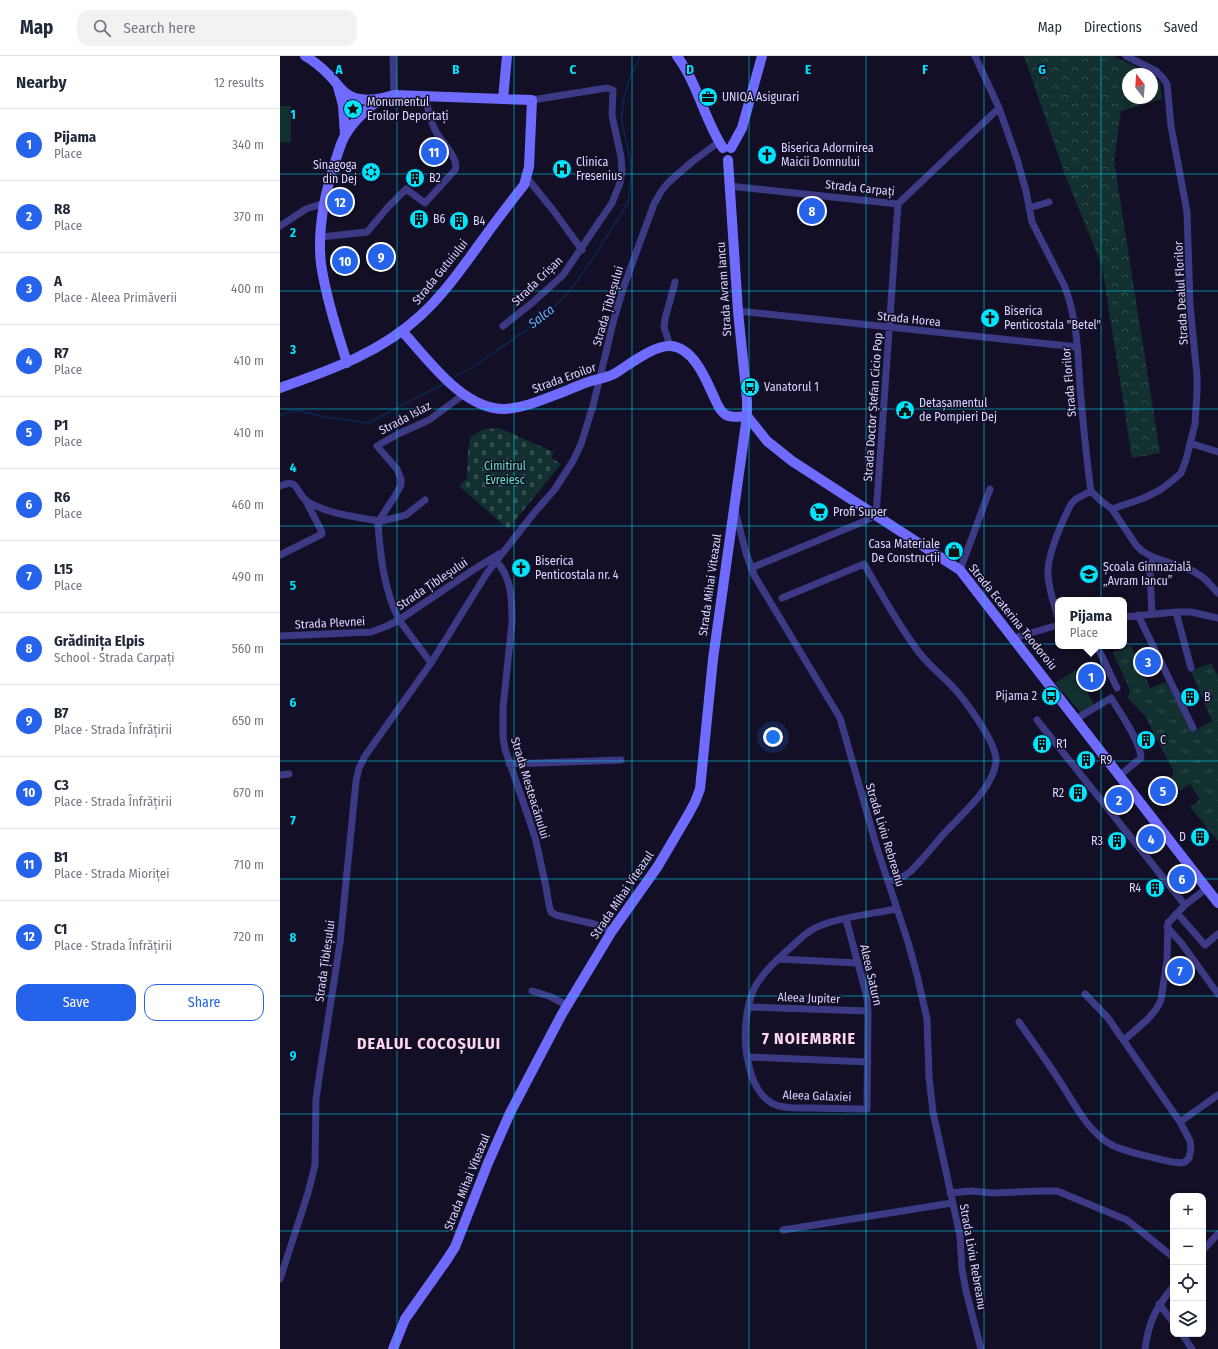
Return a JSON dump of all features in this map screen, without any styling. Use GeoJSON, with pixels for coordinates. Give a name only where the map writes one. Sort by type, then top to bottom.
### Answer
{"type":"FeatureCollection","features":[{"type":"Feature","properties":{"kind":"main road"},"geometry":{"type":"LineString","coordinates":[[305,56],[330,76],[338,88],[343,105],[345,135]]}},
{"type":"Feature","properties":{"kind":"main road"},"geometry":{"type":"LineString","coordinates":[[503,99],[507,56]]}},
{"type":"Feature","properties":{"kind":"main road"},"geometry":{"type":"LineString","coordinates":[[677,56],[690,77],[724,146],[742,128],[762,56]]}},
{"type":"Feature","properties":{"kind":"main road"},"geometry":{"type":"LineString","coordinates":[[338,88],[359,99],[380,99],[394,95],[532,100]]}},
{"type":"Feature","properties":{"kind":"main road"},"geometry":{"type":"LineString","coordinates":[[347,364],[324,280],[321,262],[321,237],[324,203],[332,172],[345,135],[357,119],[380,99]]}},
{"type":"Feature","properties":{"kind":"main road","name":"Strada Gutuiului"},"geometry":{"type":"LineString","coordinates":[[280,388],[347,364],[377,347],[420,317],[455,278],[524,185],[530,167],[532,100]]}},
{"type":"Feature","properties":{"kind":"main road","name":"Strada Avram Iancu"},"geometry":{"type":"LineString","coordinates":[[724,146],[733,154],[728,160],[729,186],[738,311],[747,400],[747,416]]}},
{"type":"Feature","properties":{"kind":"main road","name":"Strada Eroilor"},"geometry":{"type":"LineString","coordinates":[[402,330],[460,392],[483,406],[505,409],[533,404],[588,382],[614,374],[660,348],[670,346]]}},
{"type":"Feature","properties":{"kind":"main road"},"geometry":{"type":"LineString","coordinates":[[670,346],[682,350],[690,356],[706,380],[722,412],[730,416],[747,416]]}},
{"type":"Feature","properties":{"kind":"main road","name":"Strada Mihai Viteazul"},"geometry":{"type":"LineString","coordinates":[[393,1349],[405,1319],[455,1247],[488,1163],[510,1113],[567,1005],[612,931],[658,866],[688,815],[700,789],[713,659],[747,416]]}},
{"type":"Feature","properties":{"kind":"main road","name":"Strada Ecaterina Teodoroiu"},"geometry":{"type":"LineString","coordinates":[[747,416],[760,433],[778,450],[960,570],[1218,902]]}},
{"type":"Feature","properties":{"kind":"street"},"geometry":{"type":"LineString","coordinates":[[393,56],[394,95]]}},
{"type":"Feature","properties":{"kind":"street","name":"Strada Florilor"},"geometry":{"type":"LineString","coordinates":[[975,56],[999,108],[1024,181],[1032,222],[1065,287],[1069,298],[1077,347],[1087,467],[1091,492]]}},
{"type":"Feature","properties":{"kind":"street","name":"Strada Dealul Florilor"},"geometry":{"type":"LineString","coordinates":[[1112,509],[1144,498],[1160,490],[1181,473],[1186,460],[1195,416],[1197,376],[1190,305],[1188,228],[1185,198],[1170,126],[1167,84],[1156,71],[1126,56]]}},
{"type":"Feature","properties":{"kind":"street","name":"Strada Crișan"},"geometry":{"type":"LineString","coordinates":[[503,326],[564,275],[612,203],[620,183],[622,170],[621,157],[612,115],[613,90],[607,88],[532,100]]}},
{"type":"Feature","properties":{"kind":"street"},"geometry":{"type":"LineString","coordinates":[[321,237],[367,232],[406,189],[425,203],[455,170],[457,166],[455,158],[434,129],[427,106],[426,96]]}},
{"type":"Feature","properties":{"kind":"street","name":"Strada Carpați"},"geometry":{"type":"LineString","coordinates":[[729,186],[898,204],[999,108]]}},
{"type":"Feature","properties":{"kind":"street","name":"Strada Țibleșului"},"geometry":{"type":"LineString","coordinates":[[280,1279],[308,1193],[315,1165],[317,1092],[340,943],[356,781],[359,768],[365,756],[431,663],[496,561],[555,489],[573,461],[581,444],[600,379],[614,319],[624,286],[654,204],[662,190],[688,165],[724,146]]}},
{"type":"Feature","properties":{"kind":"street"},"geometry":{"type":"LineString","coordinates":[[527,178],[553,210],[582,250]]}},
{"type":"Feature","properties":{"kind":"street"},"geometry":{"type":"LineString","coordinates":[[1029,208],[1049,202]]}},
{"type":"Feature","properties":{"kind":"street"},"geometry":{"type":"LineString","coordinates":[[280,226],[306,209],[324,203]]}},
{"type":"Feature","properties":{"kind":"street","name":"Strada Doctor Ștefan Cicio Pop"},"geometry":{"type":"LineString","coordinates":[[876,515],[898,204]]}},
{"type":"Feature","properties":{"kind":"street"},"geometry":{"type":"LineString","coordinates":[[670,346],[664,327],[675,282]]}},
{"type":"Feature","properties":{"kind":"street","name":"Strada Horea"},"geometry":{"type":"LineString","coordinates":[[738,311],[1077,347]]}},
{"type":"Feature","properties":{"kind":"street","name":"Strada Islaz"},"geometry":{"type":"LineString","coordinates":[[378,522],[401,486],[401,480],[397,469],[377,446],[428,420],[460,392]]}},
{"type":"Feature","properties":{"kind":"street"},"geometry":{"type":"LineString","coordinates":[[1190,443],[1218,452]]}},
{"type":"Feature","properties":{"kind":"street"},"geometry":{"type":"LineString","coordinates":[[280,486],[288,482],[296,486],[306,500],[322,532],[322,534],[280,555]]}},
{"type":"Feature","properties":{"kind":"street"},"geometry":{"type":"LineString","coordinates":[[960,570],[990,489]]}},
{"type":"Feature","properties":{"kind":"street"},"geometry":{"type":"LineString","coordinates":[[1055,609],[1051,596],[1048,576],[1048,569],[1054,547],[1071,504],[1076,499],[1091,492],[1112,509],[1136,545],[1153,558],[1193,571],[1204,578],[1218,593]]}},
{"type":"Feature","properties":{"kind":"street"},"geometry":{"type":"LineString","coordinates":[[306,500],[338,515],[374,520],[378,522],[406,515],[425,500]]}},
{"type":"Feature","properties":{"kind":"street","name":"Strada Liviu Rebreanu"},"geometry":{"type":"LineString","coordinates":[[734,506],[751,568],[763,592],[840,718],[877,848],[917,975],[927,1019],[930,1093],[933,1112],[960,1236],[962,1269],[966,1291],[981,1349]]}},
{"type":"Feature","properties":{"kind":"street"},"geometry":{"type":"LineString","coordinates":[[751,568],[865,521],[876,515]]}},
{"type":"Feature","properties":{"kind":"street"},"geometry":{"type":"LineString","coordinates":[[378,522],[380,554],[384,573],[393,608],[399,620]]}},
{"type":"Feature","properties":{"kind":"street","name":"Strada Țibleșului"},"geometry":{"type":"LineString","coordinates":[[431,663],[399,620],[428,602],[473,570],[503,552]]}},
{"type":"Feature","properties":{"kind":"street"},"geometry":{"type":"LineString","coordinates":[[1152,613],[1150,573],[1153,558]]}},
{"type":"Feature","properties":{"kind":"street","name":"Strada Mesteacănului"},"geometry":{"type":"LineString","coordinates":[[496,561],[506,575],[512,594],[512,622],[502,717],[503,738],[509,764],[536,841],[549,905],[552,912],[556,915],[594,924],[612,931]]}},
{"type":"Feature","properties":{"kind":"street"},"geometry":{"type":"LineString","coordinates":[[782,598],[864,564],[877,588],[914,647],[924,659],[952,685],[987,733],[994,750],[996,760],[994,770],[978,796],[911,872],[888,882]]}},
{"type":"Feature","properties":{"kind":"street"},"geometry":{"type":"LineString","coordinates":[[1176,612],[1191,668]]}},
{"type":"Feature","properties":{"kind":"street"},"geometry":{"type":"LineString","coordinates":[[1127,616],[1191,612],[1218,618]]}},
{"type":"Feature","properties":{"kind":"street"},"geometry":{"type":"LineString","coordinates":[[1138,614],[1193,728]]}},
{"type":"Feature","properties":{"kind":"street","name":"Strada Plevnei"},"geometry":{"type":"LineString","coordinates":[[280,636],[371,632],[399,620]]}},
{"type":"Feature","properties":{"kind":"street"},"geometry":{"type":"LineString","coordinates":[[1014,638],[1055,626]]}},
{"type":"Feature","properties":{"kind":"street"},"geometry":{"type":"LineString","coordinates":[[1098,649],[1117,688]]}},
{"type":"Feature","properties":{"kind":"street"},"geometry":{"type":"LineString","coordinates":[[1076,719],[1111,698],[1128,726],[1141,752],[1141,758],[1120,775]]}},
{"type":"Feature","properties":{"kind":"street"},"geometry":{"type":"LineString","coordinates":[[1037,720],[1185,905]]}},
{"type":"Feature","properties":{"kind":"street"},"geometry":{"type":"LineString","coordinates":[[509,764],[621,760]]}},
{"type":"Feature","properties":{"kind":"street"},"geometry":{"type":"LineString","coordinates":[[280,775],[289,774]]}},
{"type":"Feature","properties":{"kind":"street"},"geometry":{"type":"LineString","coordinates":[[1124,1040],[1148,1019],[1157,1008],[1161,1000],[1167,960],[1167,927],[1171,919],[1185,905],[1207,888]]}},
{"type":"Feature","properties":{"kind":"street","name":"Aleea Galaxiei"},"geometry":{"type":"LineString","coordinates":[[867,1109],[794,1108],[777,1106],[766,1099],[758,1089],[749,1068],[747,1057],[746,1026],[748,1007],[757,984],[778,959],[803,937],[820,925],[896,909]]}},
{"type":"Feature","properties":{"kind":"street"},"geometry":{"type":"LineString","coordinates":[[1177,913],[1205,945],[1218,934]]}},
{"type":"Feature","properties":{"kind":"street","name":"Aleea Saturn"},"geometry":{"type":"LineString","coordinates":[[846,919],[867,997],[867,1109]]}},
{"type":"Feature","properties":{"kind":"street"},"geometry":{"type":"LineString","coordinates":[[1167,927],[1182,944],[1218,994]]}},
{"type":"Feature","properties":{"kind":"street"},"geometry":{"type":"LineString","coordinates":[[778,959],[858,963]]}},
{"type":"Feature","properties":{"kind":"street"},"geometry":{"type":"LineString","coordinates":[[532,991],[549,996],[567,1005]]}},
{"type":"Feature","properties":{"kind":"street"},"geometry":{"type":"LineString","coordinates":[[1019,1022],[1078,1112],[1088,1125],[1110,1144],[1172,1162],[1185,1162],[1189,1158],[1191,1148],[1190,1141],[1180,1122],[1108,1018],[1085,994]]}},
{"type":"Feature","properties":{"kind":"street","name":"Aleea Jupiter"},"geometry":{"type":"LineString","coordinates":[[748,1007],[868,1010]]}},
{"type":"Feature","properties":{"kind":"street"},"geometry":{"type":"LineString","coordinates":[[747,1057],[868,1062]]}},
{"type":"Feature","properties":{"kind":"street"},"geometry":{"type":"LineString","coordinates":[[1180,1122],[1218,1095]]}},
{"type":"Feature","properties":{"kind":"street","name":"Strada Liviu Rebreanu"},"geometry":{"type":"LineString","coordinates":[[950,1192],[1057,1192],[1127,1220],[1170,1255]]}},
{"type":"Feature","properties":{"kind":"street"},"geometry":{"type":"LineString","coordinates":[[782,1230],[952,1203]]}},
{"type":"Feature","properties":{"kind":"street"},"geometry":{"type":"LineString","coordinates":[[1206,1247],[1217,1238]]}},
{"type":"Feature","properties":{"kind":"street"},"geometry":{"type":"LineString","coordinates":[[1145,1349],[1151,1320],[1159,1304],[1170,1291]]}},
{"type":"Feature","properties":{"kind":"street"},"geometry":{"type":"LineString","coordinates":[[1159,1304],[1170,1318]]}},
{"type":"Feature","properties":{"kind":"street"},"geometry":{"type":"LineString","coordinates":[[1184,1337],[1192,1349]]}},
{"type":"Feature","properties":{"kind":"green space"},"geometry":{"type":"Polygon","coordinates":[[[1024,56],[1113,56],[1139,68],[1122,68],[1122,104],[1145,104],[1121,111],[1114,161],[1160,453],[1132,458],[1102,266],[1065,175],[1024,56]]]}},
{"type":"Feature","properties":{"kind":"green space"},"geometry":{"type":"Polygon","coordinates":[[[1158,80],[1160,81],[1162,99],[1158,100],[1158,80]]]}},
{"type":"Feature","properties":{"kind":"green space"},"geometry":{"type":"Polygon","coordinates":[[[280,106],[291,106],[291,142],[280,143],[280,106]]]}},
{"type":"Feature","properties":{"kind":"green space","name":"Cimitirul Evreiesc"},"geometry":{"type":"Polygon","coordinates":[[[499,428],[554,452],[551,458],[561,464],[508,529],[459,486],[467,479],[468,452],[471,436],[485,429],[499,428]]]}},
{"type":"Feature","properties":{"kind":"green space"},"geometry":{"type":"Polygon","coordinates":[[[1131,645],[1150,688],[1166,682],[1193,731],[1212,721],[1191,671],[1211,663],[1218,675],[1218,841],[1190,807],[1200,800],[1190,784],[1180,791],[1171,778],[1174,772],[1145,716],[1128,698],[1130,690],[1113,653],[1122,649],[1127,649],[1127,647],[1131,645]]]}},
{"type":"Feature","properties":{"kind":"green space"},"geometry":{"type":"Polygon","coordinates":[[[1076,670],[1095,707],[1082,714],[1055,683],[1076,670]]]}},
{"type":"Feature","properties":{"kind":"waterway","name":"Salca"},"geometry":{"type":"LineString","coordinates":[[451,379],[476,365],[532,326],[555,306],[572,288],[628,203],[631,178],[630,158],[622,123],[622,113],[623,101],[629,80],[640,56]]}},
{"type":"Feature","properties":{"kind":"waterway","name":"Salca"},"geometry":{"type":"LineString","coordinates":[[280,415],[296,410],[325,417],[368,423],[445,383]]}},
{"type":"Feature","properties":{"kind":"place","name":"UNIQA Asigurari"},"geometry":{"type":"Point","coordinates":[708,97]}},
{"type":"Feature","properties":{"kind":"place","name":"Monumentul Eroilor Deportați"},"geometry":{"type":"Point","coordinates":[353,109]}},
{"type":"Feature","properties":{"kind":"place","name":"B1"},"geometry":{"type":"Point","coordinates":[434,152]}},
{"type":"Feature","properties":{"kind":"place","name":"Biserica Adormirea Maicii Domnului"},"geometry":{"type":"Point","coordinates":[767,155]}},
{"type":"Feature","properties":{"kind":"place","name":"Clinica Fresenius"},"geometry":{"type":"Point","coordinates":[562,169]}},
{"type":"Feature","properties":{"kind":"place","name":"Sinagoga din Dej"},"geometry":{"type":"Point","coordinates":[371,172]}},
{"type":"Feature","properties":{"kind":"place","name":"B2"},"geometry":{"type":"Point","coordinates":[415,178]}},
{"type":"Feature","properties":{"kind":"place","name":"C1"},"geometry":{"type":"Point","coordinates":[340,202]}},
{"type":"Feature","properties":{"kind":"place","name":"Grădinița Elpis"},"geometry":{"type":"Point","coordinates":[812,211]}},
{"type":"Feature","properties":{"kind":"place","name":"B6"},"geometry":{"type":"Point","coordinates":[419,219]}},
{"type":"Feature","properties":{"kind":"place","name":"B4"},"geometry":{"type":"Point","coordinates":[459,221]}},
{"type":"Feature","properties":{"kind":"place","name":"B7"},"geometry":{"type":"Point","coordinates":[381,257]}},
{"type":"Feature","properties":{"kind":"place","name":"C3"},"geometry":{"type":"Point","coordinates":[345,261]}},
{"type":"Feature","properties":{"kind":"place","name":"Biserica Penticostala \"Betel\""},"geometry":{"type":"Point","coordinates":[990,318]}},
{"type":"Feature","properties":{"kind":"place","name":"Vanatorul 1"},"geometry":{"type":"Point","coordinates":[750,387]}},
{"type":"Feature","properties":{"kind":"place","name":"Detașamentul de Pompieri Dej"},"geometry":{"type":"Point","coordinates":[905,410]}},
{"type":"Feature","properties":{"kind":"place","name":"Profi Super"},"geometry":{"type":"Point","coordinates":[819,512]}},
{"type":"Feature","properties":{"kind":"place","name":"Casa Materiale De Construcții"},"geometry":{"type":"Point","coordinates":[954,551]}},
{"type":"Feature","properties":{"kind":"place","name":"Biserica Penticostala nr. 4"},"geometry":{"type":"Point","coordinates":[521,568]}},
{"type":"Feature","properties":{"kind":"place","name":"Școala Gimnazială „Avram Iancu”"},"geometry":{"type":"Point","coordinates":[1089,574]}},
{"type":"Feature","properties":{"kind":"place","name":"A"},"geometry":{"type":"Point","coordinates":[1148,662]}},
{"type":"Feature","properties":{"kind":"place","name":"Pijama"},"geometry":{"type":"Point","coordinates":[1091,677]}},
{"type":"Feature","properties":{"kind":"place","name":"Pijama 2"},"geometry":{"type":"Point","coordinates":[1051,696]}},
{"type":"Feature","properties":{"kind":"place","name":"B"},"geometry":{"type":"Point","coordinates":[1190,697]}},
{"type":"Feature","properties":{"kind":"place","name":"C"},"geometry":{"type":"Point","coordinates":[1146,740]}},
{"type":"Feature","properties":{"kind":"place","name":"R1"},"geometry":{"type":"Point","coordinates":[1042,744]}},
{"type":"Feature","properties":{"kind":"place","name":"R9"},"geometry":{"type":"Point","coordinates":[1086,760]}},
{"type":"Feature","properties":{"kind":"place","name":"P1"},"geometry":{"type":"Point","coordinates":[1163,791]}},
{"type":"Feature","properties":{"kind":"place","name":"R2"},"geometry":{"type":"Point","coordinates":[1078,793]}},
{"type":"Feature","properties":{"kind":"place","name":"R8"},"geometry":{"type":"Point","coordinates":[1119,800]}},
{"type":"Feature","properties":{"kind":"place","name":"D"},"geometry":{"type":"Point","coordinates":[1200,837]}},
{"type":"Feature","properties":{"kind":"place","name":"R7"},"geometry":{"type":"Point","coordinates":[1151,839]}},
{"type":"Feature","properties":{"kind":"place","name":"R3"},"geometry":{"type":"Point","coordinates":[1117,841]}},
{"type":"Feature","properties":{"kind":"place","name":"R6"},"geometry":{"type":"Point","coordinates":[1182,879]}},
{"type":"Feature","properties":{"kind":"place","name":"R4"},"geometry":{"type":"Point","coordinates":[1155,888]}},
{"type":"Feature","properties":{"kind":"place","name":"L15"},"geometry":{"type":"Point","coordinates":[1180,971]}},
{"type":"Feature","properties":{"kind":"district","name":"7 NOIEMBRIE"},"geometry":{"type":"Point","coordinates":[809,1038]}},
{"type":"Feature","properties":{"kind":"district","name":"DEALUL COCOȘULUI"},"geometry":{"type":"Point","coordinates":[429,1043]}}]}
